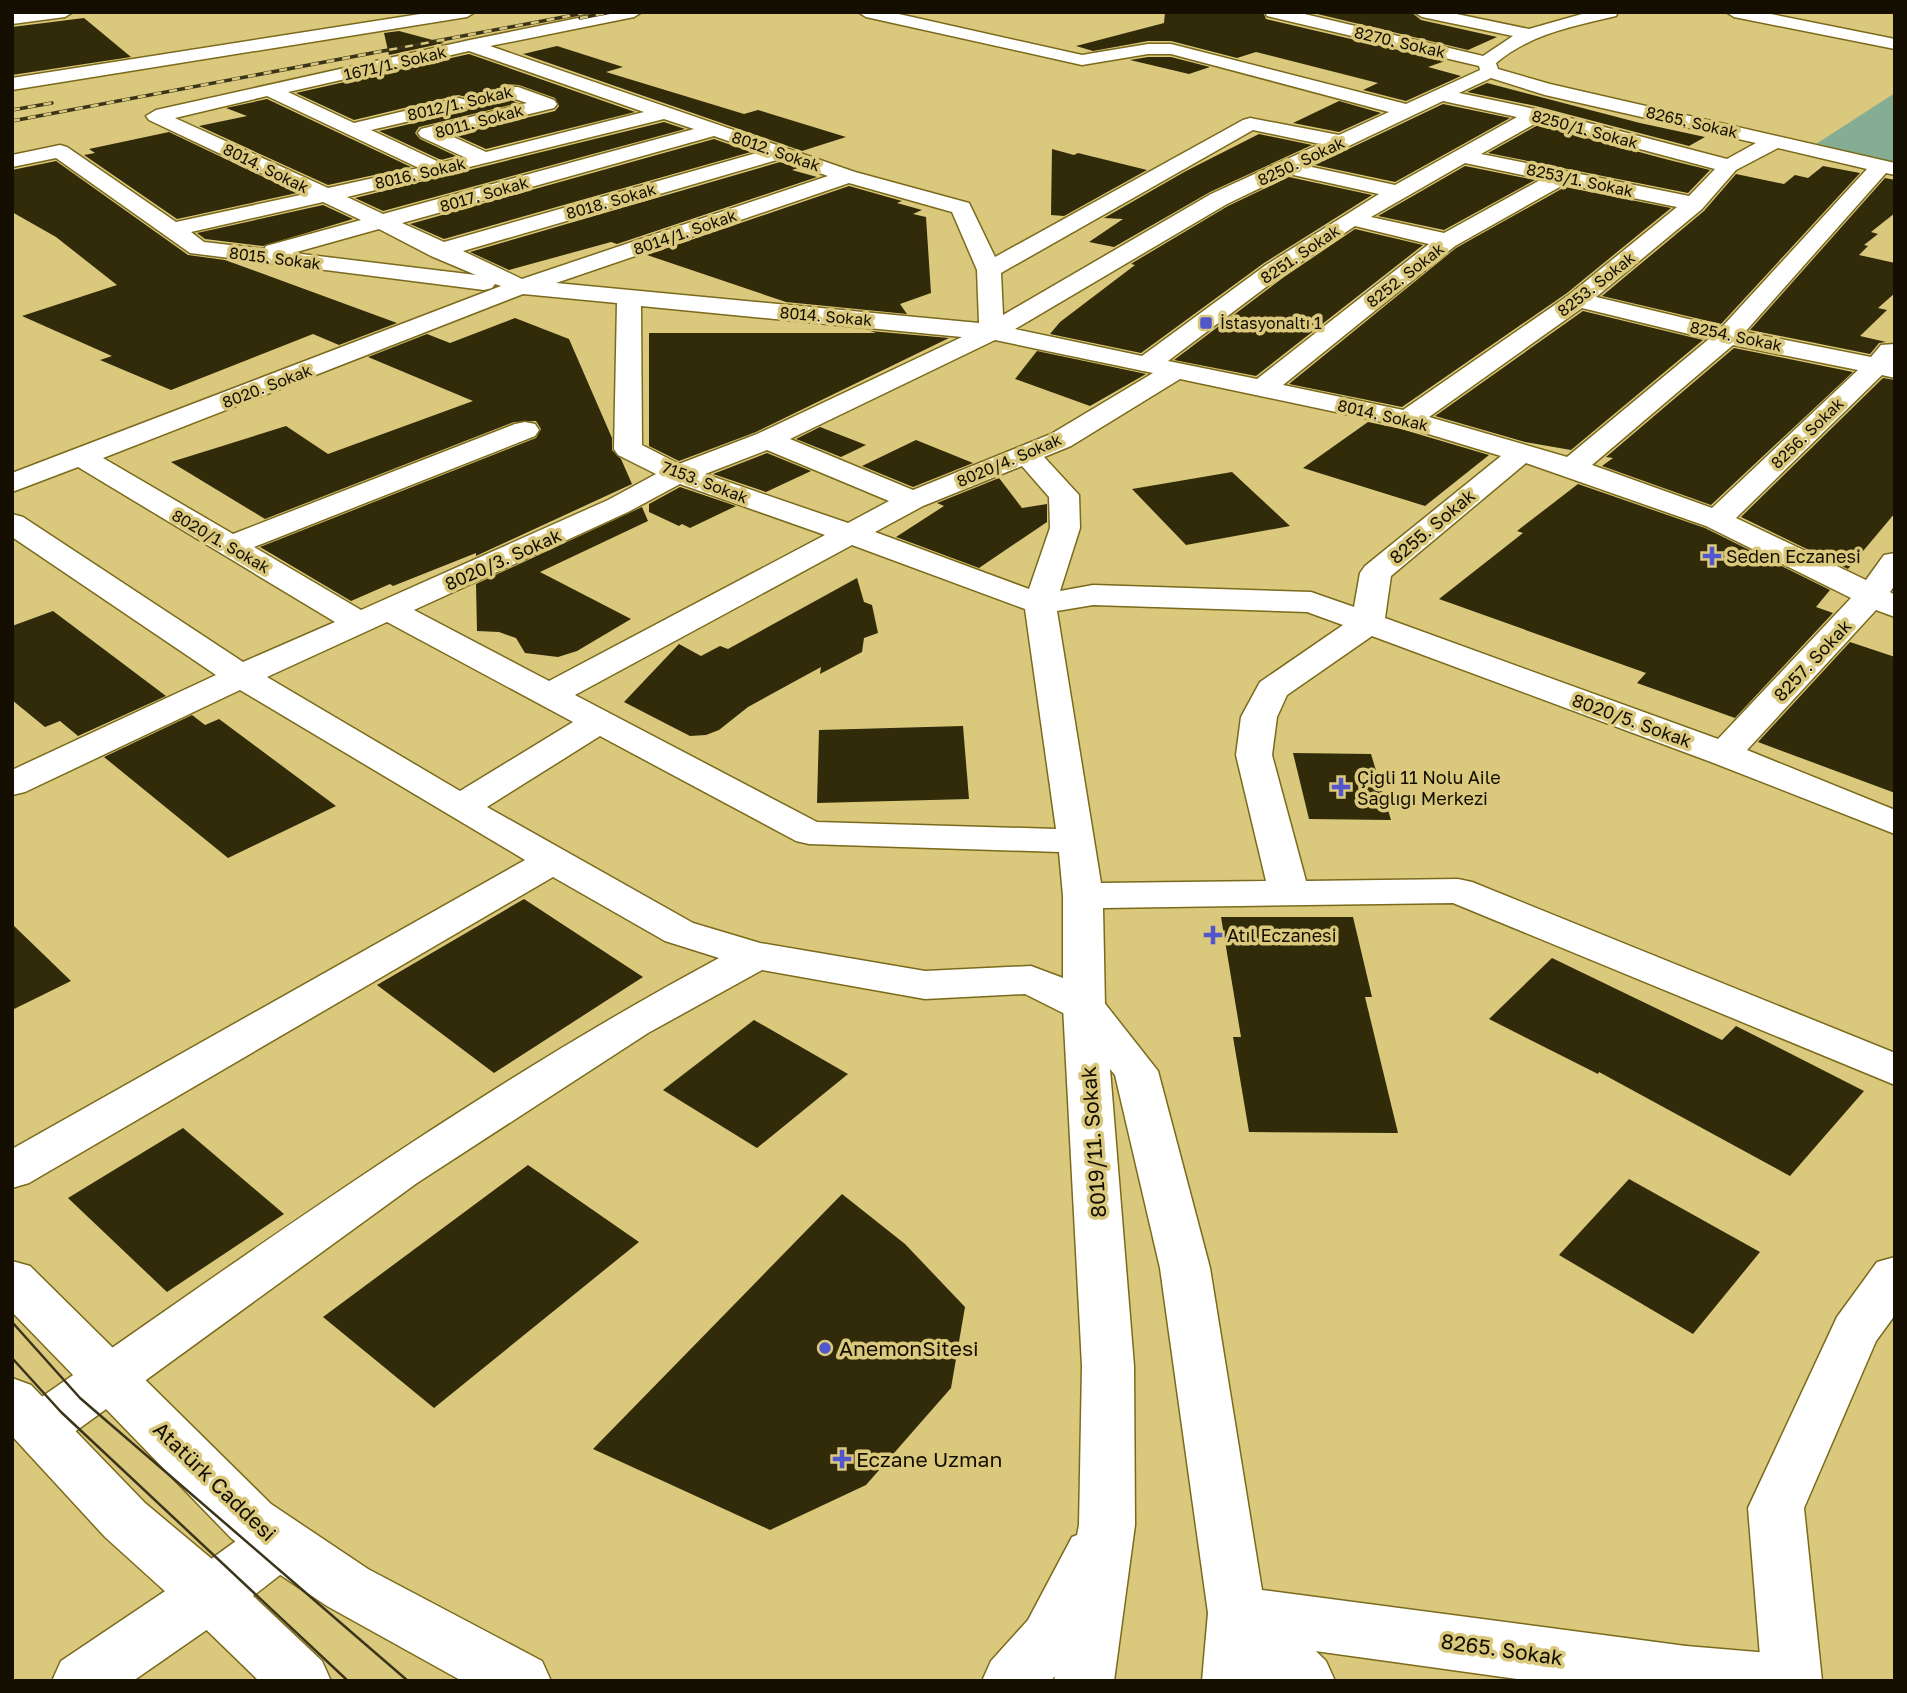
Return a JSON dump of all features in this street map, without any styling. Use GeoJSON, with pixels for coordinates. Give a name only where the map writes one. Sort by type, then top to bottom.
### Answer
{"type":"FeatureCollection","features":[{"type":"Feature","properties":{"kind":"main road"},"geometry":{"type":"LineString","coordinates":[[12,19],[65,12]]}},
{"type":"Feature","properties":{"kind":"main road"},"geometry":{"type":"LineString","coordinates":[[12,84],[467,12]]}},
{"type":"Feature","properties":{"kind":"main road","name":"1671/1. Sokak"},"geometry":{"type":"LineString","coordinates":[[156,116],[470,45],[634,12]]}},
{"type":"Feature","properties":{"kind":"main road"},"geometry":{"type":"LineString","coordinates":[[866,12],[1082,60],[1140,49],[1171,49],[1409,111]]}},
{"type":"Feature","properties":{"kind":"main road","name":"8270. Sokak"},"geometry":{"type":"LineString","coordinates":[[1273,12],[1489,67]]}},
{"type":"Feature","properties":{"kind":"main road"},"geometry":{"type":"LineString","coordinates":[[1422,12],[1532,36]]}},
{"type":"Feature","properties":{"kind":"main road","name":"8250. Sokak"},"geometry":{"type":"LineString","coordinates":[[992,332],[1219,199],[1290,168],[1440,95],[1489,67],[1501,48],[1568,23],[1610,12]]}},
{"type":"Feature","properties":{"kind":"main road"},"geometry":{"type":"LineString","coordinates":[[1734,12],[1895,44]]}},
{"type":"Feature","properties":{"kind":"main road"},"geometry":{"type":"LineString","coordinates":[[1764,12],[1895,38]]}},
{"type":"Feature","properties":{"kind":"main road"},"geometry":{"type":"LineString","coordinates":[[1530,15],[1568,23]]}},
{"type":"Feature","properties":{"kind":"main road","name":"8012. Sokak"},"geometry":{"type":"LineString","coordinates":[[470,45],[849,176],[961,208],[989,270],[992,332]]}},
{"type":"Feature","properties":{"kind":"main road","name":"8265. Sokak"},"geometry":{"type":"LineString","coordinates":[[1489,67],[1545,89],[1889,167]]}},
{"type":"Feature","properties":{"kind":"main road","name":"8012/1. Sokak"},"geometry":{"type":"LineString","coordinates":[[505,93],[568,78]]}},
{"type":"Feature","properties":{"kind":"main road"},"geometry":{"type":"LineString","coordinates":[[271,91],[438,169]]}},
{"type":"Feature","properties":{"kind":"main road","name":"8011. Sokak"},"geometry":{"type":"LineString","coordinates":[[483,158],[428,133],[547,104],[505,93]]}},
{"type":"Feature","properties":{"kind":"main road","name":"8250/1. Sokak"},"geometry":{"type":"LineString","coordinates":[[1440,95],[1535,115],[1729,166]]}},
{"type":"Feature","properties":{"kind":"main road","name":"8012/1. Sokak"},"geometry":{"type":"LineString","coordinates":[[352,129],[471,101]]}},
{"type":"Feature","properties":{"kind":"main road","name":"8016. Sokak"},"geometry":{"type":"LineString","coordinates":[[172,230],[438,169],[667,112]]}},
{"type":"Feature","properties":{"kind":"main road","name":"8251. Sokak"},"geometry":{"type":"LineString","coordinates":[[1145,366],[1273,270],[1352,219],[1535,115]]}},
{"type":"Feature","properties":{"kind":"main road","name":"8014. Sokak"},"geometry":{"type":"LineString","coordinates":[[156,116],[439,251],[521,287],[992,332],[1408,419],[1572,468],[1717,520],[1882,602]]}},
{"type":"Feature","properties":{"kind":"main road"},"geometry":{"type":"LineString","coordinates":[[989,270],[1250,124],[1342,142]]}},
{"type":"Feature","properties":{"kind":"main road","name":"8017. Sokak"},"geometry":{"type":"LineString","coordinates":[[254,256],[714,130]]}},
{"type":"Feature","properties":{"kind":"main road","name":"8253. Sokak"},"geometry":{"type":"LineString","coordinates":[[1408,419],[1578,300],[1695,204],[1729,166],[1776,141]]}},
{"type":"Feature","properties":{"kind":"main road","name":"8015. Sokak"},"geometry":{"type":"LineString","coordinates":[[12,161],[60,151],[198,248],[521,287]]}},
{"type":"Feature","properties":{"kind":"main road","name":"8018. Sokak"},"geometry":{"type":"LineString","coordinates":[[439,251],[783,152]]}},
{"type":"Feature","properties":{"kind":"main road","name":"8253/1. Sokak"},"geometry":{"type":"LineString","coordinates":[[1465,157],[1695,204]]}},
{"type":"Feature","properties":{"kind":"main road"},"geometry":{"type":"LineString","coordinates":[[1572,468],[1728,336],[1889,167]]}},
{"type":"Feature","properties":{"kind":"main road"},"geometry":{"type":"LineString","coordinates":[[1290,168],[1397,192]]}},
{"type":"Feature","properties":{"kind":"main road","name":"8014/1. Sokak"},"geometry":{"type":"LineString","coordinates":[[521,287],[849,176]]}},
{"type":"Feature","properties":{"kind":"main road","name":"8252. Sokak"},"geometry":{"type":"LineString","coordinates":[[1260,390],[1447,241],[1562,177]]}},
{"type":"Feature","properties":{"kind":"main road"},"geometry":{"type":"LineString","coordinates":[[1352,219],[1447,241]]}},
{"type":"Feature","properties":{"kind":"main road","name":"8020. Sokak"},"geometry":{"type":"LineString","coordinates":[[12,484],[521,287]]}},
{"type":"Feature","properties":{"kind":"main road","name":"7153. Sokak"},"geometry":{"type":"LineString","coordinates":[[629,297],[628,449],[678,474],[849,533],[1040,604]]}},
{"type":"Feature","properties":{"kind":"main road","name":"8254. Sokak"},"geometry":{"type":"LineString","coordinates":[[1578,300],[1728,336],[1886,368]]}},
{"type":"Feature","properties":{"kind":"main road","name":"8020/3. Sokak"},"geometry":{"type":"LineString","coordinates":[[12,784],[241,676],[618,506],[678,474],[767,440],[992,332]]}},
{"type":"Feature","properties":{"kind":"main road","name":"8256. Sokak"},"geometry":{"type":"LineString","coordinates":[[1717,520],[1886,368],[1895,343]]}},
{"type":"Feature","properties":{"kind":"main road","name":"8020/4. Sokak"},"geometry":{"type":"LineString","coordinates":[[548,696],[913,500],[1061,440],[1174,372]]}},
{"type":"Feature","properties":{"kind":"main road"},"geometry":{"type":"LineString","coordinates":[[230,546],[525,430]]}},
{"type":"Feature","properties":{"kind":"main road"},"geometry":{"type":"LineString","coordinates":[[767,440],[913,500]]}},
{"type":"Feature","properties":{"kind":"main road","name":"8255. Sokak"},"geometry":{"type":"LineString","coordinates":[[1368,623],[1376,573],[1521,453]]}},
{"type":"Feature","properties":{"kind":"main road"},"geometry":{"type":"LineString","coordinates":[[1026,454],[1065,495],[1065,528],[1040,604]]}},
{"type":"Feature","properties":{"kind":"main road","name":"8020/1. Sokak"},"geometry":{"type":"LineString","coordinates":[[82,458],[230,546],[374,617],[548,696],[809,833],[1077,841]]}},
{"type":"Feature","properties":{"kind":"main road"},"geometry":{"type":"LineString","coordinates":[[12,523],[241,676],[552,861],[678,932],[756,956],[925,985],[1031,980],[1084,1006],[1136,1071],[1185,1268],[1237,1613],[1232,1681]]}},
{"type":"Feature","properties":{"kind":"main road","name":"8257. Sokak"},"geometry":{"type":"LineString","coordinates":[[1724,754],[1882,602],[1895,562]]}},
{"type":"Feature","properties":{"kind":"main road","name":"8020/5. Sokak"},"geometry":{"type":"LineString","coordinates":[[1040,604],[1093,595],[1311,602],[1724,754],[1895,823]]}},
{"type":"Feature","properties":{"kind":"main road","name":"8019/11. Sokak"},"geometry":{"type":"LineString","coordinates":[[1040,604],[1083,896],[1084,1006],[1108,1366],[1107,1525],[1084,1681]]}},
{"type":"Feature","properties":{"kind":"main road"},"geometry":{"type":"LineString","coordinates":[[1289,893],[1254,755],[1259,717],[1272,689],[1368,623]]}},
{"type":"Feature","properties":{"kind":"main road"},"geometry":{"type":"LineString","coordinates":[[460,807],[598,722]]}},
{"type":"Feature","properties":{"kind":"main road"},"geometry":{"type":"LineString","coordinates":[[12,1171],[552,861]]}},
{"type":"Feature","properties":{"kind":"main road"},"geometry":{"type":"LineString","coordinates":[[1083,896],[1458,891],[1895,1070]]}},
{"type":"Feature","properties":{"kind":"main road"},"geometry":{"type":"LineString","coordinates":[[301,1681],[211,1594],[125,1520],[26,1414],[110,1376],[412,1164],[633,1023],[756,956]]}},
{"type":"Feature","properties":{"kind":"main road"},"geometry":{"type":"LineString","coordinates":[[1792,1681],[1776,1508],[1855,1331],[1895,1276]]}},
{"type":"Feature","properties":{"kind":"main road","name":"Atatürk Caddesi"},"geometry":{"type":"LineString","coordinates":[[12,1280],[251,1521],[278,1543],[370,1599],[521,1681]]}},
{"type":"Feature","properties":{"kind":"main road"},"geometry":{"type":"LineString","coordinates":[[1012,1681],[1049,1639],[1107,1525]]}},
{"type":"Feature","properties":{"kind":"main road"},"geometry":{"type":"LineString","coordinates":[[82,1681],[211,1594],[278,1543]]}},
{"type":"Feature","properties":{"kind":"main road"},"geometry":{"type":"LineString","coordinates":[[1237,1613],[1305,1681]]}},
{"type":"Feature","properties":{"kind":"main road","name":"8265. Sokak"},"geometry":{"type":"LineString","coordinates":[[1237,1613],[1686,1677],[1769,1681]]}},
{"type":"Feature","properties":{"kind":"green space"},"geometry":{"type":"Polygon","coordinates":[[[1895,93],[1895,163],[1816,144],[1895,93]]]}},
{"type":"Feature","properties":{"kind":"building"},"geometry":{"type":"Polygon","coordinates":[[[1165,12],[1263,12],[1266,19],[1445,61],[1428,67],[1461,76],[1406,101],[1363,90],[1378,83],[1256,52],[1237,58],[1171,41],[1148,41],[1093,51],[1076,46],[1164,23],[1165,12]]]}},
{"type":"Feature","properties":{"kind":"building"},"geometry":{"type":"Polygon","coordinates":[[[1309,12],[1411,12],[1421,20],[1497,37],[1468,50],[1309,12]]]}},
{"type":"Feature","properties":{"kind":"building"},"geometry":{"type":"Polygon","coordinates":[[[84,18],[131,57],[12,75],[12,27],[84,18]]]}},
{"type":"Feature","properties":{"kind":"building"},"geometry":{"type":"Polygon","coordinates":[[[399,31],[444,43],[389,55],[384,33],[399,31]]]}},
{"type":"Feature","properties":{"kind":"building"},"geometry":{"type":"Polygon","coordinates":[[[557,46],[623,67],[606,72],[744,114],[758,110],[846,137],[802,151],[523,54],[557,46]]]}},
{"type":"Feature","properties":{"kind":"building"},"geometry":{"type":"Polygon","coordinates":[[[469,54],[635,112],[486,149],[455,135],[555,111],[559,106],[555,98],[519,85],[504,84],[500,90],[502,96],[518,103],[419,127],[415,133],[420,139],[456,156],[441,160],[379,131],[467,111],[472,104],[467,97],[458,95],[354,120],[296,93],[469,54]]]}},
{"type":"Feature","properties":{"kind":"building"},"geometry":{"type":"Polygon","coordinates":[[[1171,57],[1210,67],[1189,74],[1130,60],[1171,57]]]}},
{"type":"Feature","properties":{"kind":"building"},"geometry":{"type":"Polygon","coordinates":[[[1487,83],[1705,137],[1689,146],[1536,106],[1467,92],[1487,83]]]}},
{"type":"Feature","properties":{"kind":"building"},"geometry":{"type":"Polygon","coordinates":[[[267,99],[411,167],[328,185],[199,126],[247,116],[226,108],[267,99]]]}},
{"type":"Feature","properties":{"kind":"building"},"geometry":{"type":"Polygon","coordinates":[[[1339,101],[1381,113],[1339,132],[1293,123],[1339,101]]]}},
{"type":"Feature","properties":{"kind":"building"},"geometry":{"type":"Polygon","coordinates":[[[1443,104],[1510,118],[1395,182],[1315,165],[1443,104]]]}},
{"type":"Feature","properties":{"kind":"building"},"geometry":{"type":"Polygon","coordinates":[[[664,122],[685,129],[383,211],[355,198],[664,122]]]}},
{"type":"Feature","properties":{"kind":"building"},"geometry":{"type":"Polygon","coordinates":[[[1538,125],[1710,170],[1688,193],[1488,153],[1538,125]]]}},
{"type":"Feature","properties":{"kind":"building"},"geometry":{"type":"Polygon","coordinates":[[[169,132],[297,193],[177,219],[84,155],[95,153],[89,149],[169,132]]]}},
{"type":"Feature","properties":{"kind":"building"},"geometry":{"type":"Polygon","coordinates":[[[1259,134],[1312,145],[1210,192],[1114,247],[1089,242],[1123,219],[1104,218],[1186,171],[1259,134]]]}},
{"type":"Feature","properties":{"kind":"building"},"geometry":{"type":"Polygon","coordinates":[[[714,139],[751,152],[444,239],[410,224],[714,139]]]}},
{"type":"Feature","properties":{"kind":"building"},"geometry":{"type":"Polygon","coordinates":[[[1052,149],[1147,170],[1064,216],[1051,215],[1052,149]]]}},
{"type":"Feature","properties":{"kind":"building"},"geometry":{"type":"Polygon","coordinates":[[[56,161],[188,255],[225,260],[397,323],[339,345],[313,334],[171,390],[100,360],[112,356],[22,316],[117,285],[56,237],[12,212],[12,170],[56,161]]]}},
{"type":"Feature","properties":{"kind":"building"},"geometry":{"type":"Polygon","coordinates":[[[780,162],[798,168],[792,170],[817,177],[617,244],[611,242],[509,270],[470,252],[780,162]]]}},
{"type":"Feature","properties":{"kind":"building"},"geometry":{"type":"Polygon","coordinates":[[[1465,166],[1535,180],[1444,230],[1378,216],[1465,166]]]}},
{"type":"Feature","properties":{"kind":"building"},"geometry":{"type":"Polygon","coordinates":[[[1823,166],[1860,173],[1721,324],[1602,296],[1704,211],[1736,174],[1784,184],[1795,175],[1808,178],[1823,166]]]}},
{"type":"Feature","properties":{"kind":"building"},"geometry":{"type":"Polygon","coordinates":[[[1289,177],[1372,195],[1264,263],[1141,353],[1050,334],[1060,322],[1135,265],[1131,264],[1134,262],[1228,206],[1289,177]]]}},
{"type":"Feature","properties":{"kind":"building"},"geometry":{"type":"Polygon","coordinates":[[[1885,178],[1895,180],[1895,213],[1871,232],[1878,234],[1864,245],[1868,246],[1859,255],[1895,263],[1895,293],[1878,308],[1887,310],[1860,336],[1886,342],[1879,343],[1870,354],[1750,330],[1885,178]]]}},
{"type":"Feature","properties":{"kind":"building"},"geometry":{"type":"Polygon","coordinates":[[[849,186],[902,201],[897,203],[922,210],[913,214],[926,217],[931,293],[900,304],[907,314],[786,302],[647,255],[849,186]]]}},
{"type":"Feature","properties":{"kind":"building"},"geometry":{"type":"Polygon","coordinates":[[[1565,187],[1671,208],[1567,293],[1402,407],[1289,384],[1456,248],[1565,187]]]}},
{"type":"Feature","properties":{"kind":"building"},"geometry":{"type":"Polygon","coordinates":[[[323,205],[353,219],[263,246],[205,239],[197,233],[323,205]]]}},
{"type":"Feature","properties":{"kind":"building"},"geometry":{"type":"Polygon","coordinates":[[[1355,229],[1423,245],[1256,376],[1174,360],[1284,277],[1355,229]]]}},
{"type":"Feature","properties":{"kind":"building"},"geometry":{"type":"Polygon","coordinates":[[[1583,311],[1703,340],[1571,450],[1525,442],[1435,416],[1583,311]]]}},
{"type":"Feature","properties":{"kind":"building"},"geometry":{"type":"Polygon","coordinates":[[[515,318],[569,339],[612,438],[612,450],[621,459],[632,484],[476,556],[476,553],[351,601],[260,547],[536,438],[541,429],[536,421],[514,422],[265,519],[171,462],[286,426],[328,454],[473,401],[368,357],[427,334],[450,343],[515,318]]]}},
{"type":"Feature","properties":{"kind":"building"},"geometry":{"type":"Polygon","coordinates":[[[870,331],[949,338],[756,432],[679,461],[649,446],[649,333],[876,333],[870,331]]]}},
{"type":"Feature","properties":{"kind":"building"},"geometry":{"type":"Polygon","coordinates":[[[1734,348],[1853,372],[1711,505],[1602,466],[1613,458],[1606,457],[1734,348]]]}},
{"type":"Feature","properties":{"kind":"building"},"geometry":{"type":"Polygon","coordinates":[[[1037,351],[1146,374],[1090,406],[1015,379],[1037,351]]]}},
{"type":"Feature","properties":{"kind":"building"},"geometry":{"type":"Polygon","coordinates":[[[1883,378],[1895,380],[1895,513],[1848,569],[1741,517],[1883,378]]]}},
{"type":"Feature","properties":{"kind":"building"},"geometry":{"type":"Polygon","coordinates":[[[1368,422],[1489,455],[1425,506],[1303,468],[1368,422]]]}},
{"type":"Feature","properties":{"kind":"building"},"geometry":{"type":"Polygon","coordinates":[[[820,427],[866,445],[841,457],[796,439],[820,427]]]}},
{"type":"Feature","properties":{"kind":"building"},"geometry":{"type":"Polygon","coordinates":[[[916,440],[973,463],[913,487],[862,466],[916,440]]]}},
{"type":"Feature","properties":{"kind":"building"},"geometry":{"type":"Polygon","coordinates":[[[767,453],[811,471],[766,492],[713,474],[767,453]]]}},
{"type":"Feature","properties":{"kind":"building"},"geometry":{"type":"Polygon","coordinates":[[[1232,472],[1290,526],[1186,545],[1132,489],[1232,472]]]}},
{"type":"Feature","properties":{"kind":"building"},"geometry":{"type":"Polygon","coordinates":[[[999,478],[1022,508],[1047,504],[1047,522],[979,568],[896,537],[944,506],[937,503],[999,478]]]}},
{"type":"Feature","properties":{"kind":"building"},"geometry":{"type":"Polygon","coordinates":[[[1578,484],[1705,528],[1830,590],[1816,607],[1833,613],[1735,718],[1637,683],[1646,673],[1439,599],[1523,533],[1517,531],[1578,484]]]}},
{"type":"Feature","properties":{"kind":"building"},"geometry":{"type":"Polygon","coordinates":[[[680,487],[736,506],[690,528],[682,524],[679,526],[649,512],[649,504],[680,487]]]}},
{"type":"Feature","properties":{"kind":"building"},"geometry":{"type":"Polygon","coordinates":[[[642,507],[648,521],[540,572],[631,619],[577,651],[558,657],[525,653],[516,638],[499,632],[477,631],[476,584],[642,507]]]}},
{"type":"Feature","properties":{"kind":"building"},"geometry":{"type":"Polygon","coordinates":[[[857,578],[864,602],[872,605],[878,633],[864,638],[862,652],[820,674],[821,667],[748,707],[719,730],[706,735],[690,736],[624,702],[679,644],[701,656],[720,646],[728,649],[857,578]]]}},
{"type":"Feature","properties":{"kind":"building"},"geometry":{"type":"Polygon","coordinates":[[[53,611],[166,696],[78,736],[60,721],[45,727],[12,700],[12,626],[53,611]]]}},
{"type":"Feature","properties":{"kind":"building"},"geometry":{"type":"Polygon","coordinates":[[[1850,642],[1895,657],[1895,793],[1758,742],[1850,642]]]}},
{"type":"Feature","properties":{"kind":"building"},"geometry":{"type":"Polygon","coordinates":[[[192,715],[205,725],[219,719],[336,806],[228,858],[104,757],[192,715]]]}},
{"type":"Feature","properties":{"kind":"building"},"geometry":{"type":"Polygon","coordinates":[[[963,726],[969,799],[817,803],[819,730],[963,726]]]}},
{"type":"Feature","properties":{"kind":"building","name":"Çiğli 11 Nolu Aile Sağlığı Merkezi"},"geometry":{"type":"Polygon","coordinates":[[[1293,753],[1371,754],[1391,820],[1309,819],[1293,753]]]}},
{"type":"Feature","properties":{"kind":"building"},"geometry":{"type":"Polygon","coordinates":[[[524,899],[643,977],[494,1073],[377,985],[524,899]]]}},
{"type":"Feature","properties":{"kind":"building"},"geometry":{"type":"Polygon","coordinates":[[[1221,917],[1353,917],[1372,997],[1365,997],[1398,1133],[1249,1132],[1233,1037],[1241,1037],[1221,917]]]}},
{"type":"Feature","properties":{"kind":"building"},"geometry":{"type":"Polygon","coordinates":[[[12,924],[71,981],[12,1010],[12,924]]]}},
{"type":"Feature","properties":{"kind":"building"},"geometry":{"type":"Polygon","coordinates":[[[1552,958],[1722,1040],[1736,1026],[1864,1091],[1790,1176],[1599,1072],[1598,1074],[1489,1019],[1552,958]]]}},
{"type":"Feature","properties":{"kind":"building"},"geometry":{"type":"Polygon","coordinates":[[[754,1020],[848,1074],[757,1148],[663,1090],[754,1020]]]}},
{"type":"Feature","properties":{"kind":"building"},"geometry":{"type":"Polygon","coordinates":[[[183,1128],[284,1214],[167,1292],[68,1198],[183,1128]]]}},
{"type":"Feature","properties":{"kind":"building"},"geometry":{"type":"Polygon","coordinates":[[[528,1165],[639,1242],[434,1408],[323,1317],[528,1165]]]}},
{"type":"Feature","properties":{"kind":"building"},"geometry":{"type":"Polygon","coordinates":[[[1629,1179],[1760,1252],[1693,1334],[1559,1255],[1629,1179]]]}},
{"type":"Feature","properties":{"kind":"building","name":"AnemonSitesi"},"geometry":{"type":"Polygon","coordinates":[[[842,1194],[905,1244],[965,1307],[951,1388],[866,1485],[770,1530],[593,1449],[842,1194]]]}},
{"type":"Feature","properties":{"kind":"tram line"},"geometry":{"type":"LineString","coordinates":[[12,1322],[80,1398],[408,1681]]}},
{"type":"Feature","properties":{"kind":"tram line"},"geometry":{"type":"LineString","coordinates":[[12,1358],[61,1412],[348,1681]]}},
{"type":"Feature","properties":{"kind":"railway"},"geometry":{"type":"LineString","coordinates":[[12,121],[590,12]]}},
{"type":"Feature","properties":{"kind":"railway"},"geometry":{"type":"LineString","coordinates":[[580,18],[611,12]]}},
{"type":"Feature","properties":{"kind":"railway"},"geometry":{"type":"LineString","coordinates":[[12,110],[52,103]]}},
{"type":"Feature","properties":{"kind":"place","name":"İstasyonaltı 1"},"geometry":{"type":"Point","coordinates":[1206,323]}},
{"type":"Feature","properties":{"kind":"place","name":"Seden Eczanesi"},"geometry":{"type":"Point","coordinates":[1712,556]}},
{"type":"Feature","properties":{"kind":"place","name":"Çiğli 11 Nolu Aile Sağlığı Merkezi"},"geometry":{"type":"Point","coordinates":[1341,787]}},
{"type":"Feature","properties":{"kind":"place","name":"Atıl Eczanesi"},"geometry":{"type":"Point","coordinates":[1213,935]}},
{"type":"Feature","properties":{"kind":"place","name":"AnemonSitesi"},"geometry":{"type":"Point","coordinates":[825,1348]}},
{"type":"Feature","properties":{"kind":"place","name":"Eczane Uzman"},"geometry":{"type":"Point","coordinates":[842,1459]}}]}
